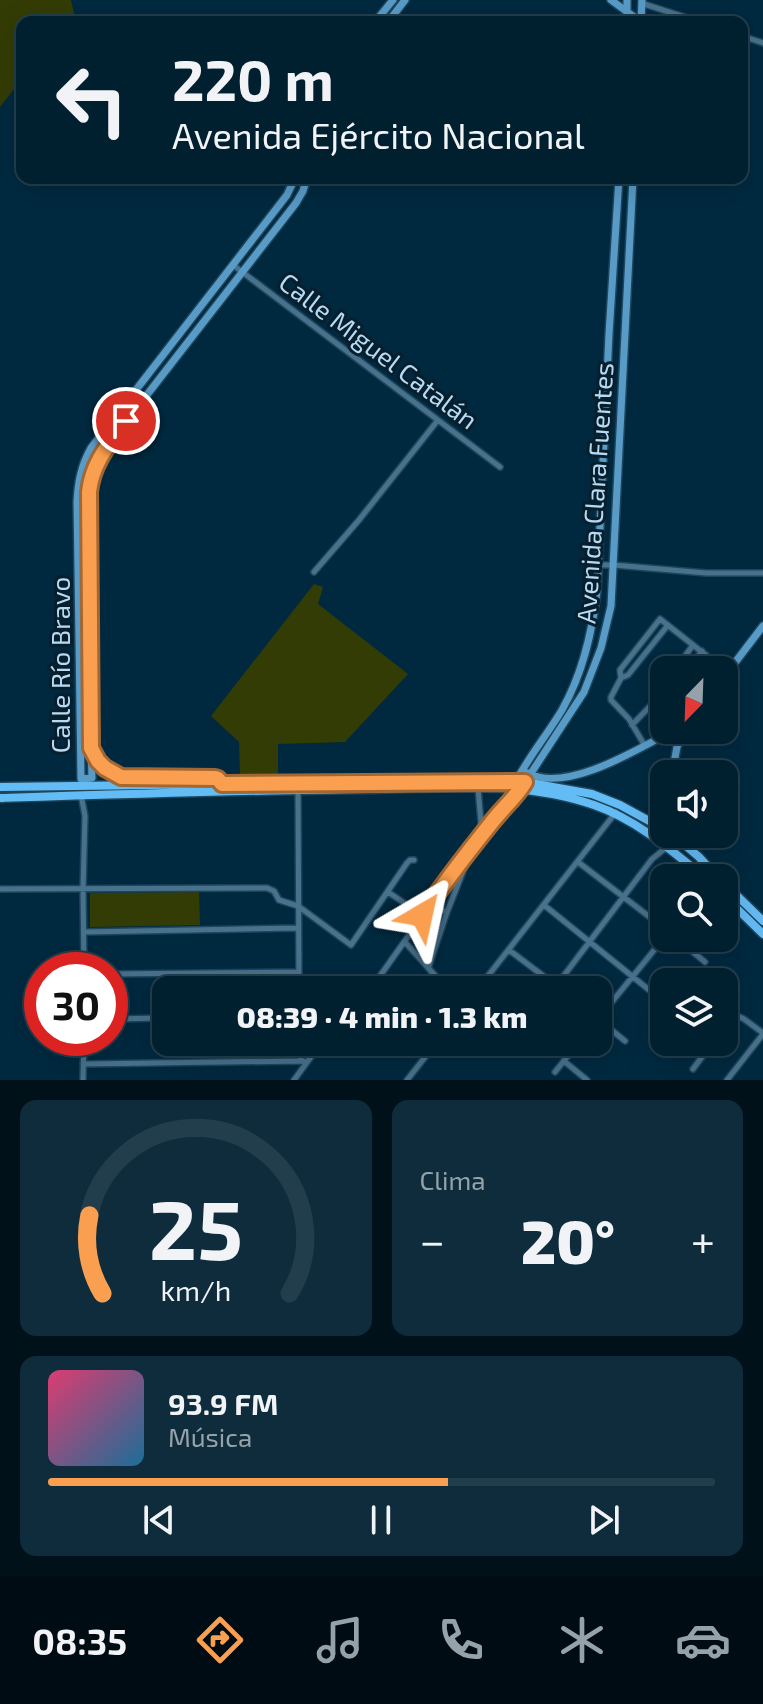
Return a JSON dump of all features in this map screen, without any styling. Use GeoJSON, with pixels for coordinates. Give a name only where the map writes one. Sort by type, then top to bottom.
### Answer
{"type":"FeatureCollection","features":[{"type":"Feature","properties":{"kind":"main road"},"geometry":{"type":"LineString","coordinates":[[91,748],[105,768],[121,777],[215,778],[222,784]]}},
{"type":"Feature","properties":{"kind":"main road"},"geometry":{"type":"LineString","coordinates":[[0,787],[222,784],[478,788],[521,781]]}},
{"type":"Feature","properties":{"kind":"main road"},"geometry":{"type":"LineString","coordinates":[[0,798],[521,781],[594,805],[618,809],[650,823]]}},
{"type":"Feature","properties":{"kind":"main road"},"geometry":{"type":"LineString","coordinates":[[81,795],[84,792],[147,785]]}},
{"type":"Feature","properties":{"kind":"main road"},"geometry":{"type":"LineString","coordinates":[[618,809],[650,833]]}},
{"type":"Feature","properties":{"kind":"main road"},"geometry":{"type":"LineString","coordinates":[[669,848],[688,864]]}},
{"type":"Feature","properties":{"kind":"main road"},"geometry":{"type":"LineString","coordinates":[[688,848],[703,864]]}},
{"type":"Feature","properties":{"kind":"main road"},"geometry":{"type":"LineString","coordinates":[[738,897],[763,921]]}},
{"type":"Feature","properties":{"kind":"main road"},"geometry":{"type":"LineString","coordinates":[[738,910],[763,934]]}},
{"type":"Feature","properties":{"kind":"street"},"geometry":{"type":"LineString","coordinates":[[380,16],[393,0]]}},
{"type":"Feature","properties":{"kind":"street"},"geometry":{"type":"LineString","coordinates":[[393,16],[405,0]]}},
{"type":"Feature","properties":{"kind":"street"},"geometry":{"type":"LineString","coordinates":[[611,0],[625,16]]}},
{"type":"Feature","properties":{"kind":"street"},"geometry":{"type":"LineString","coordinates":[[639,1],[683,16]]}},
{"type":"Feature","properties":{"kind":"street","name":"Calle Río Bravo"},"geometry":{"type":"LineString","coordinates":[[292,184],[287,195],[91,448],[79,478],[81,779],[92,778],[90,483],[98,458],[300,196],[305,184]]}},
{"type":"Feature","properties":{"kind":"street","name":"Avenida Clara Fuentes"},"geometry":{"type":"LineString","coordinates":[[521,781],[560,713],[581,668],[594,617],[619,184]]}},
{"type":"Feature","properties":{"kind":"street","name":"Avenida Clara Fuentes"},"geometry":{"type":"LineString","coordinates":[[521,781],[578,701],[593,669],[611,606],[633,184]]}},
{"type":"Feature","properties":{"kind":"street","name":"Calle Miguel Catalán"},"geometry":{"type":"LineString","coordinates":[[233,265],[500,467]]}},
{"type":"Feature","properties":{"kind":"street"},"geometry":{"type":"LineString","coordinates":[[133,394],[145,397]]}},
{"type":"Feature","properties":{"kind":"street"},"geometry":{"type":"LineString","coordinates":[[314,572],[438,420]]}},
{"type":"Feature","properties":{"kind":"street"},"geometry":{"type":"LineString","coordinates":[[598,565],[706,573],[763,573]]}},
{"type":"Feature","properties":{"kind":"street"},"geometry":{"type":"LineString","coordinates":[[646,747],[611,700],[621,678],[620,670],[661,619],[704,654],[702,656]]}},
{"type":"Feature","properties":{"kind":"street"},"geometry":{"type":"LineString","coordinates":[[621,678],[627,676],[668,625]]}},
{"type":"Feature","properties":{"kind":"street"},"geometry":{"type":"LineString","coordinates":[[738,659],[763,626]]}},
{"type":"Feature","properties":{"kind":"street"},"geometry":{"type":"LineString","coordinates":[[686,656],[694,645]]}},
{"type":"Feature","properties":{"kind":"street"},"geometry":{"type":"LineString","coordinates":[[80,649],[91,649]]}},
{"type":"Feature","properties":{"kind":"street"},"geometry":{"type":"LineString","coordinates":[[80,692],[91,692]]}},
{"type":"Feature","properties":{"kind":"street"},"geometry":{"type":"LineString","coordinates":[[632,725],[650,706]]}},
{"type":"Feature","properties":{"kind":"street"},"geometry":{"type":"LineString","coordinates":[[380,976],[521,781],[569,776],[606,765],[651,744]]}},
{"type":"Feature","properties":{"kind":"street"},"geometry":{"type":"LineString","coordinates":[[298,786],[298,976]]}},
{"type":"Feature","properties":{"kind":"street"},"geometry":{"type":"LineString","coordinates":[[478,788],[482,835]]}},
{"type":"Feature","properties":{"kind":"street"},"geometry":{"type":"LineString","coordinates":[[81,795],[85,809],[84,952]]}},
{"type":"Feature","properties":{"kind":"street"},"geometry":{"type":"LineString","coordinates":[[85,809],[91,795]]}},
{"type":"Feature","properties":{"kind":"street"},"geometry":{"type":"LineString","coordinates":[[488,976],[618,809]]}},
{"type":"Feature","properties":{"kind":"street"},"geometry":{"type":"LineString","coordinates":[[566,976],[623,896],[665,848]]}},
{"type":"Feature","properties":{"kind":"street"},"geometry":{"type":"LineString","coordinates":[[429,966],[468,852]]}},
{"type":"Feature","properties":{"kind":"street"},"geometry":{"type":"LineString","coordinates":[[0,889],[271,889],[279,900],[298,906],[351,945],[407,863],[414,860]]}},
{"type":"Feature","properties":{"kind":"street"},"geometry":{"type":"LineString","coordinates":[[578,862],[650,917]]}},
{"type":"Feature","properties":{"kind":"street"},"geometry":{"type":"LineString","coordinates":[[388,892],[422,915]]}},
{"type":"Feature","properties":{"kind":"street"},"geometry":{"type":"LineString","coordinates":[[544,905],[650,991]]}},
{"type":"Feature","properties":{"kind":"street"},"geometry":{"type":"LineString","coordinates":[[428,906],[447,912]]}},
{"type":"Feature","properties":{"kind":"street"},"geometry":{"type":"LineString","coordinates":[[84,932],[297,928]]}},
{"type":"Feature","properties":{"kind":"street"},"geometry":{"type":"LineString","coordinates":[[405,942],[437,976]]}},
{"type":"Feature","properties":{"kind":"street"},"geometry":{"type":"LineString","coordinates":[[509,950],[541,976]]}},
{"type":"Feature","properties":{"kind":"street"},"geometry":{"type":"LineString","coordinates":[[612,1002],[653,952]]}},
{"type":"Feature","properties":{"kind":"street"},"geometry":{"type":"LineString","coordinates":[[693,952],[705,962]]}},
{"type":"Feature","properties":{"kind":"street"},"geometry":{"type":"LineString","coordinates":[[128,974],[298,972]]}},
{"type":"Feature","properties":{"kind":"street"},"geometry":{"type":"LineString","coordinates":[[128,1019],[152,1018]]}},
{"type":"Feature","properties":{"kind":"street"},"geometry":{"type":"LineString","coordinates":[[727,1080],[763,1033],[738,1018]]}},
{"type":"Feature","properties":{"kind":"street"},"geometry":{"type":"LineString","coordinates":[[612,1030],[625,1041]]}},
{"type":"Feature","properties":{"kind":"street"},"geometry":{"type":"LineString","coordinates":[[83,1056],[83,1080]]}},
{"type":"Feature","properties":{"kind":"street"},"geometry":{"type":"LineString","coordinates":[[303,1056],[304,1062]]}},
{"type":"Feature","properties":{"kind":"street"},"geometry":{"type":"LineString","coordinates":[[294,1080],[309,1056]]}},
{"type":"Feature","properties":{"kind":"street"},"geometry":{"type":"LineString","coordinates":[[407,1080],[425,1056]]}},
{"type":"Feature","properties":{"kind":"street"},"geometry":{"type":"LineString","coordinates":[[555,1072],[568,1056]]}},
{"type":"Feature","properties":{"kind":"street"},"geometry":{"type":"LineString","coordinates":[[693,1069],[703,1056]]}},
{"type":"Feature","properties":{"kind":"street"},"geometry":{"type":"LineString","coordinates":[[564,1061],[587,1080]]}},
{"type":"Feature","properties":{"kind":"street"},"geometry":{"type":"LineString","coordinates":[[83,1064],[304,1062]]}},
{"type":"Feature","properties":{"kind":"green space"},"geometry":{"type":"Polygon","coordinates":[[[0,0],[71,0],[75,16],[16,16],[16,87],[0,107],[0,0]]]}},
{"type":"Feature","properties":{"kind":"green space"},"geometry":{"type":"Polygon","coordinates":[[[314,584],[323,587],[318,604],[408,674],[345,742],[278,744],[278,774],[240,774],[239,742],[211,716],[314,584]]]}},
{"type":"Feature","properties":{"kind":"green space"},"geometry":{"type":"Polygon","coordinates":[[[199,892],[200,925],[90,927],[90,893],[199,892]]]}},
{"type":"Feature","properties":{"kind":"route"},"geometry":{"type":"LineString","coordinates":[[126,421],[98,458],[89,492],[91,748],[98,761],[111,773],[128,779],[215,778],[222,784],[525,782],[422,915]]}}]}
